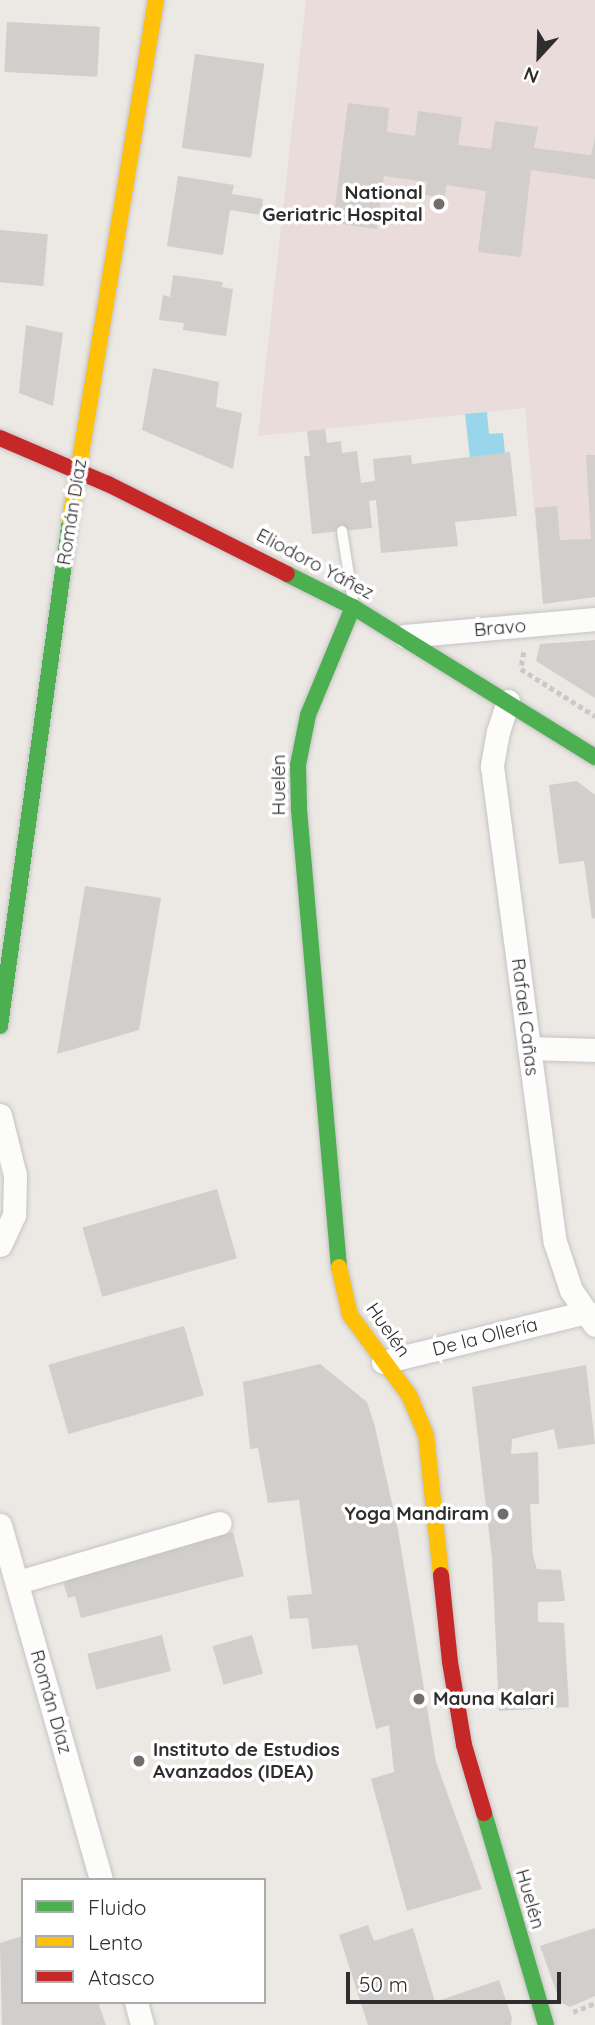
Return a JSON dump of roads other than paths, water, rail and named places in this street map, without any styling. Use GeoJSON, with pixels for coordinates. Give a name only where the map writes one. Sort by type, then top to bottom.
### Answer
{"type":"FeatureCollection","features":[{"type":"Feature","properties":{"kind":"street","name":"Román Díaz"},"geometry":{"type":"LineString","coordinates":[[0,1026],[78,471],[156,0]]}},
{"type":"Feature","properties":{"kind":"street","name":"Eliodoro Yáñez"},"geometry":{"type":"LineString","coordinates":[[0,438],[78,471],[250,553],[354,607],[405,636],[595,757]]}},
{"type":"Feature","properties":{"kind":"street","name":"Huelén"},"geometry":{"type":"LineString","coordinates":[[354,607],[304,728],[299,753],[298,794],[342,1286],[350,1315],[409,1395],[426,1435],[450,1662],[464,1745],[546,2025]]}},
{"type":"Feature","properties":{"kind":"street","name":"Bravo"},"geometry":{"type":"LineString","coordinates":[[405,636],[595,619]]}},
{"type":"Feature","properties":{"kind":"street","name":"Rafael Cañas"},"geometry":{"type":"LineString","coordinates":[[508,701],[498,731],[492,766],[555,1242],[568,1283],[591,1319]]}},
{"type":"Feature","properties":{"kind":"street"},"geometry":{"type":"LineString","coordinates":[[529,1048],[595,1050]]}},
{"type":"Feature","properties":{"kind":"street"},"geometry":{"type":"LineString","coordinates":[[0,1115],[15,1175],[14,1215],[0,1245]]}},
{"type":"Feature","properties":{"kind":"street","name":"De la Ollería"},"geometry":{"type":"LineString","coordinates":[[383,1362],[591,1319]]}},
{"type":"Feature","properties":{"kind":"street"},"geometry":{"type":"LineString","coordinates":[[18,1582],[220,1523]]}},
{"type":"Feature","properties":{"kind":"street","name":"Román Díaz"},"geometry":{"type":"LineString","coordinates":[[0,1525],[101,1878]]}},
{"type":"Feature","properties":{"kind":"street"},"geometry":{"type":"LineString","coordinates":[[137,2004],[142,2025]]}},
{"type":"Feature","properties":{"kind":"lane"},"geometry":{"type":"LineString","coordinates":[[342,531],[354,607]]}},
{"type":"Feature","properties":{"kind":"water"},"geometry":{"type":"Polygon","coordinates":[[[487,412],[489,434],[503,433],[505,454],[470,458],[465,414],[487,412]]]}},
{"type":"Feature","properties":{"kind":"place","name":"National Geriatric Hospital"},"geometry":{"type":"Point","coordinates":[439,204]}},
{"type":"Feature","properties":{"kind":"place","name":"Yoga Mandiram"},"geometry":{"type":"Point","coordinates":[503,1514]}},
{"type":"Feature","properties":{"kind":"place","name":"Mauna Kalari"},"geometry":{"type":"Point","coordinates":[419,1699]}},
{"type":"Feature","properties":{"kind":"place","name":"Instituto de Estudios Avanzados (IDEA)"},"geometry":{"type":"Point","coordinates":[139,1761]}}]}
